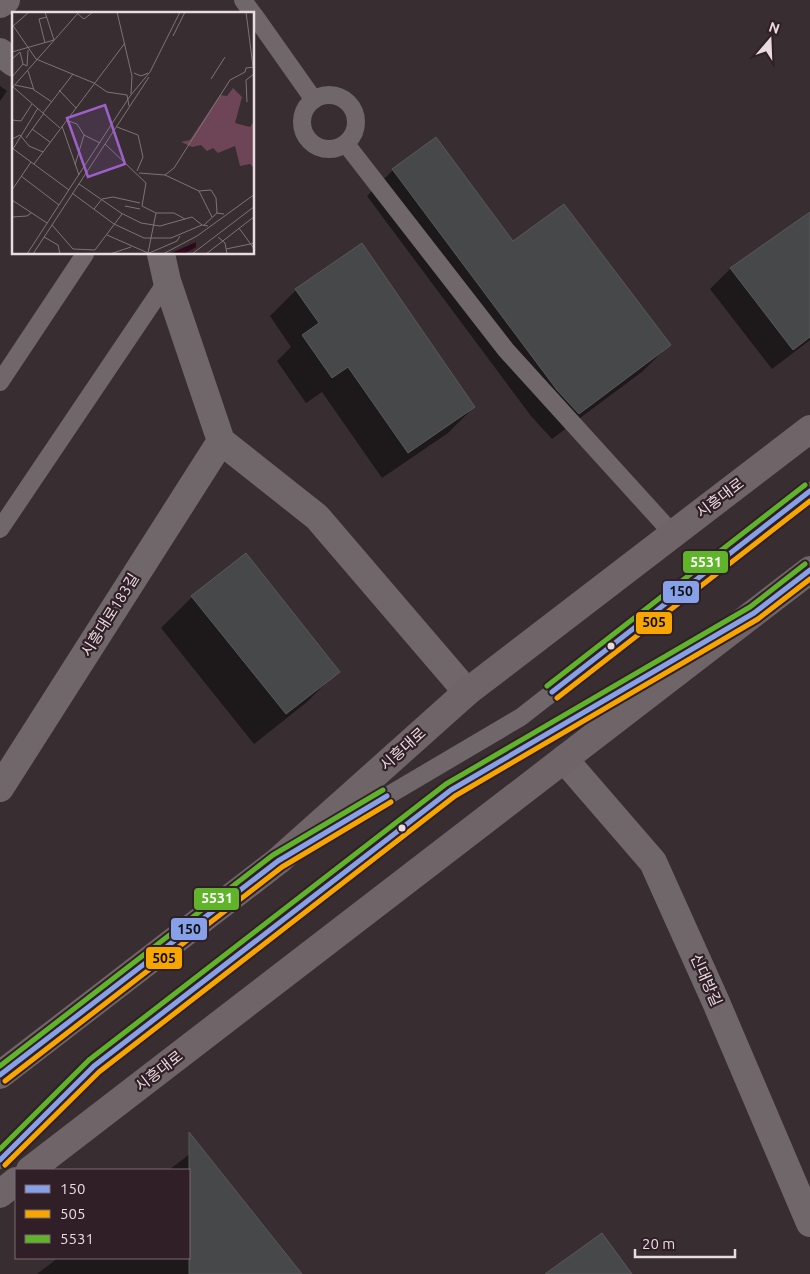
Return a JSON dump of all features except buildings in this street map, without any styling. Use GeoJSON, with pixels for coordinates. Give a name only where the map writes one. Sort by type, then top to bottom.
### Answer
{"type":"FeatureCollection","features":[{"type":"Feature","properties":{"kind":"main road","name":"시흥대로"},"geometry":{"type":"LineString","coordinates":[[0,1075],[278,861],[467,692],[810,429]]}},
{"type":"Feature","properties":{"kind":"main road","name":"시흥대로"},"geometry":{"type":"LineString","coordinates":[[31,1169],[810,570]]}},
{"type":"Feature","properties":{"kind":"main road"},"geometry":{"type":"LineString","coordinates":[[0,1194],[15,1182]]}},
{"type":"Feature","properties":{"kind":"street"},"geometry":{"type":"LineString","coordinates":[[0,4],[6,0]]}},
{"type":"Feature","properties":{"kind":"street"},"geometry":{"type":"LineString","coordinates":[[0,52],[12,61]]}},
{"type":"Feature","properties":{"kind":"street"},"geometry":{"type":"LineString","coordinates":[[160,255],[167,281],[220,441],[316,517],[467,692]]}},
{"type":"Feature","properties":{"kind":"street","name":"시흥대로183길"},"geometry":{"type":"LineString","coordinates":[[0,788],[220,441]]}},
{"type":"Feature","properties":{"kind":"street","name":"신대방길"},"geometry":{"type":"LineString","coordinates":[[564,759],[652,862],[715,1000],[810,1223]]}},
{"type":"Feature","properties":{"kind":"lane"},"geometry":{"type":"LineString","coordinates":[[243,0],[251,12]]}},
{"type":"Feature","properties":{"kind":"lane"},"geometry":{"type":"LineString","coordinates":[[255,18],[314,100]]}},
{"type":"Feature","properties":{"kind":"lane"},"geometry":{"type":"LineString","coordinates":[[326,95],[343,98],[350,104],[354,111],[356,128],[346,144],[338,148],[328,149],[312,143],[306,136],[302,127],[302,118],[305,110],[314,100],[326,95]]}},
{"type":"Feature","properties":{"kind":"lane"},"geometry":{"type":"LineString","coordinates":[[346,144],[506,350],[673,534]]}},
{"type":"Feature","properties":{"kind":"lane"},"geometry":{"type":"LineString","coordinates":[[0,382],[84,255]]}},
{"type":"Feature","properties":{"kind":"lane"},"geometry":{"type":"LineString","coordinates":[[0,529],[167,281]]}},
{"type":"Feature","properties":{"kind":"lane"},"geometry":{"type":"LineString","coordinates":[[278,861],[521,717],[810,490]]}},
{"type":"Feature","properties":{"kind":"lane"},"geometry":{"type":"LineString","coordinates":[[0,1160],[94,1066],[451,790],[754,613]]}},
{"type":"Feature","properties":{"kind":"transit line","name":"5531"},"geometry":{"type":"LineString","coordinates":[[547,686],[805,485]]}},
{"type":"Feature","properties":{"kind":"transit line","name":"150"},"geometry":{"type":"LineString","coordinates":[[552,692],[810,491]]}},
{"type":"Feature","properties":{"kind":"transit line","name":"505"},"geometry":{"type":"LineString","coordinates":[[557,698],[810,501]]}},
{"type":"Feature","properties":{"kind":"transit line","name":"5531"},"geometry":{"type":"LineString","coordinates":[[0,1149],[89,1060],[446,784],[750,607],[805,564]]}},
{"type":"Feature","properties":{"kind":"transit line","name":"150"},"geometry":{"type":"LineString","coordinates":[[0,1160],[94,1066],[451,790],[754,613],[810,570]]}},
{"type":"Feature","properties":{"kind":"transit line","name":"505"},"geometry":{"type":"LineString","coordinates":[[5,1165],[99,1072],[455,796],[758,619],[810,579]]}},
{"type":"Feature","properties":{"kind":"transit line","name":"5531"},"geometry":{"type":"LineString","coordinates":[[0,1066],[273,855],[383,790]]}},
{"type":"Feature","properties":{"kind":"transit line","name":"150"},"geometry":{"type":"LineString","coordinates":[[0,1075],[278,861],[387,796]]}},
{"type":"Feature","properties":{"kind":"transit line","name":"505"},"geometry":{"type":"LineString","coordinates":[[5,1081],[282,867],[391,802]]}}]}
